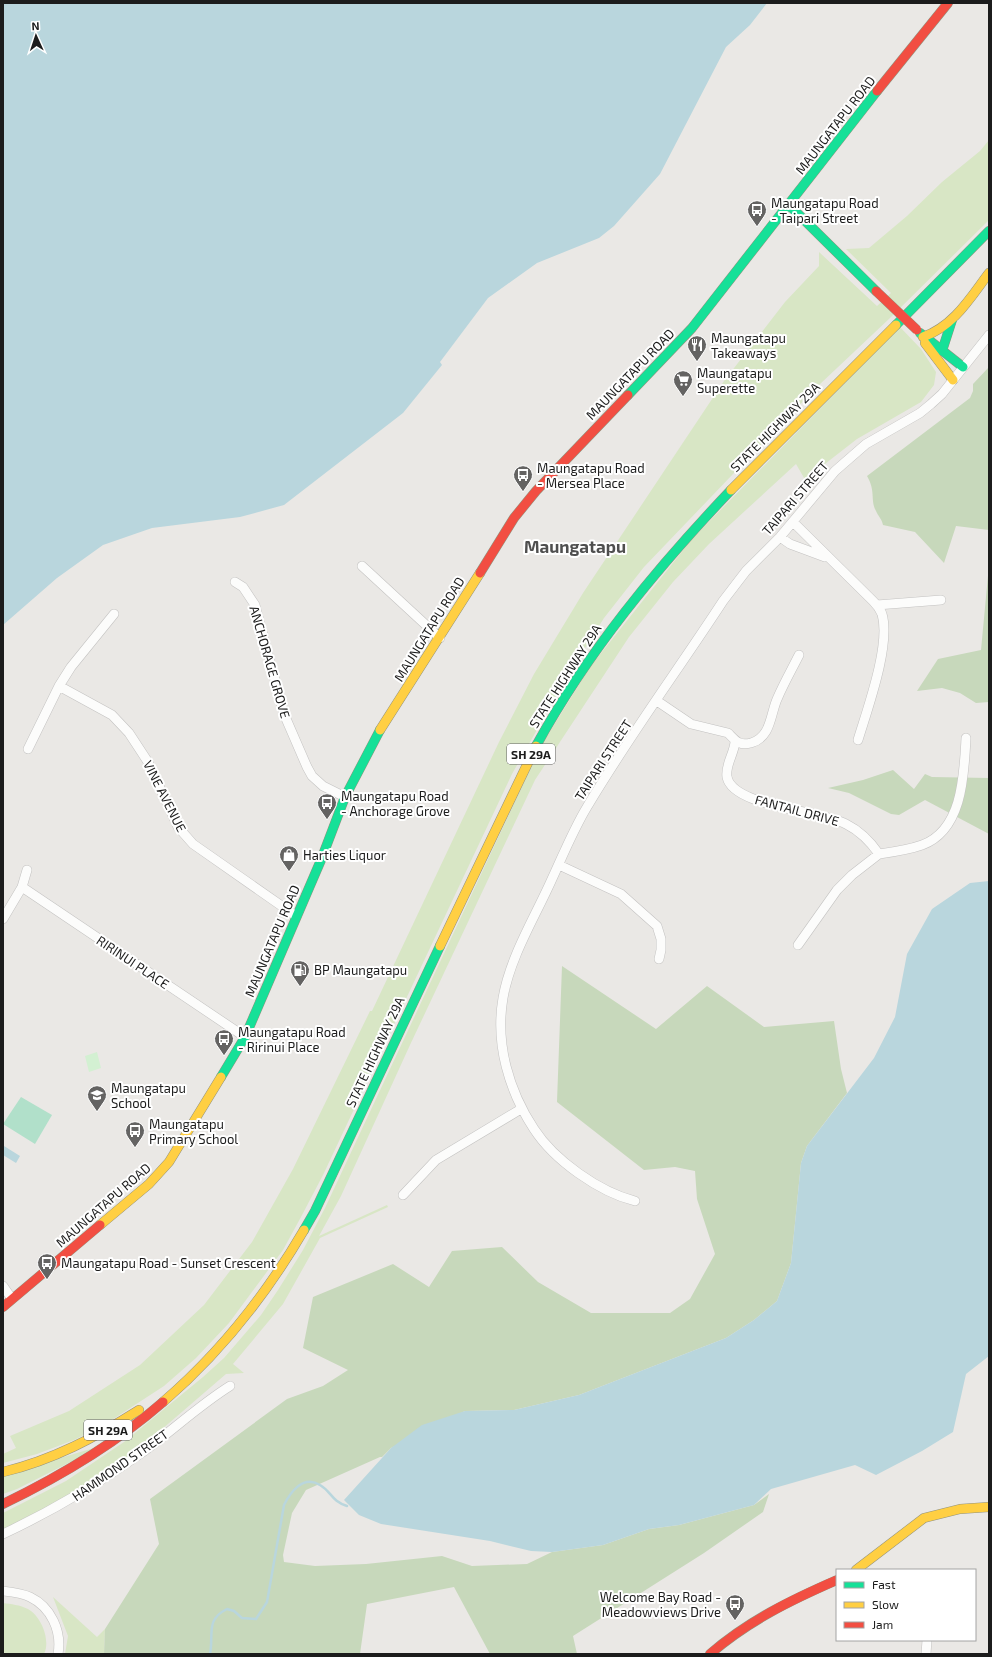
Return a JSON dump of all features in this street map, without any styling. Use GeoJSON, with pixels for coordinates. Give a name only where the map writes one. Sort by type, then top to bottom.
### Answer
{"type":"FeatureCollection","features":[{"type":"Feature","properties":{"kind":"main road","name":"MAUNGATAPU ROAD"},"geometry":{"type":"LineString","coordinates":[[3,1307],[161,1172],[181,1142],[245,1037],[321,860],[346,797],[377,735],[440,638],[503,535],[521,509],[536,491],[692,328],[923,32],[948,3]]}},
{"type":"Feature","properties":{"kind":"main road"},"geometry":{"type":"LineString","coordinates":[[789,205],[920,333],[963,368]]}},
{"type":"Feature","properties":{"kind":"main road","name":"STATE HIGHWAY 29A"},"geometry":{"type":"LineString","coordinates":[[3,1504],[56,1479],[98,1453],[167,1401],[202,1366],[250,1313],[272,1283],[303,1234],[533,751],[554,714],[600,645],[650,579],[704,518],[989,231]]}},
{"type":"Feature","properties":{"kind":"main road"},"geometry":{"type":"LineString","coordinates":[[920,333],[931,335],[953,318],[989,273]]}},
{"type":"Feature","properties":{"kind":"main road"},"geometry":{"type":"LineString","coordinates":[[942,350],[945,337],[953,318]]}},
{"type":"Feature","properties":{"kind":"main road"},"geometry":{"type":"LineString","coordinates":[[920,333],[924,342],[953,380]]}},
{"type":"Feature","properties":{"kind":"main road","name":"STATE HIGHWAY 29A"},"geometry":{"type":"LineString","coordinates":[[3,1472],[55,1456],[101,1434],[144,1407],[202,1366]]}},
{"type":"Feature","properties":{"kind":"main road"},"geometry":{"type":"LineString","coordinates":[[857,1569],[924,1518],[960,1508],[989,1507]]}},
{"type":"Feature","properties":{"kind":"main road"},"geometry":{"type":"LineString","coordinates":[[710,1654],[730,1637],[749,1624],[836,1580]]}},
{"type":"Feature","properties":{"kind":"street","name":"TAIPARI STREET"},"geometry":{"type":"LineString","coordinates":[[635,1201],[618,1197],[552,1152],[539,1136],[521,1108],[511,1085],[505,1064],[502,1020],[502,999],[516,956],[586,808],[723,602],[746,572],[793,522],[817,490],[853,454],[920,413],[942,394],[989,335]]}},
{"type":"Feature","properties":{"kind":"street"},"geometry":{"type":"LineString","coordinates":[[793,522],[877,605],[883,619],[882,644],[875,688],[858,740]]}},
{"type":"Feature","properties":{"kind":"street"},"geometry":{"type":"LineString","coordinates":[[780,537],[790,544],[829,559]]}},
{"type":"Feature","properties":{"kind":"street"},"geometry":{"type":"LineString","coordinates":[[362,566],[440,638]]}},
{"type":"Feature","properties":{"kind":"street","name":"ANCHORAGE GROVE"},"geometry":{"type":"LineString","coordinates":[[235,582],[243,587],[255,605],[284,714],[307,768],[312,776],[323,786],[346,797]]}},
{"type":"Feature","properties":{"kind":"street"},"geometry":{"type":"LineString","coordinates":[[877,605],[941,600]]}},
{"type":"Feature","properties":{"kind":"street"},"geometry":{"type":"LineString","coordinates":[[28,749],[59,686],[83,650],[114,614]]}},
{"type":"Feature","properties":{"kind":"street"},"geometry":{"type":"LineString","coordinates":[[657,701],[691,724],[728,733],[735,742],[744,744],[759,740],[768,726],[778,696],[799,655]]}},
{"type":"Feature","properties":{"kind":"street","name":"VINE AVENUE"},"geometry":{"type":"LineString","coordinates":[[59,686],[112,715],[129,733],[151,768],[178,827],[193,844],[296,916]]}},
{"type":"Feature","properties":{"kind":"street"},"geometry":{"type":"LineString","coordinates":[[798,945],[838,890],[852,875],[879,854],[922,845],[938,835],[950,822],[963,782],[966,738]]}},
{"type":"Feature","properties":{"kind":"street","name":"FANTAIL DRIVE"},"geometry":{"type":"LineString","coordinates":[[735,742],[734,750],[727,769],[729,782],[733,789],[740,794],[756,800],[825,816],[845,823],[870,841],[879,854]]}},
{"type":"Feature","properties":{"kind":"street"},"geometry":{"type":"LineString","coordinates":[[559,864],[621,894],[657,926],[661,939],[662,950],[659,959]]}},
{"type":"Feature","properties":{"kind":"street"},"geometry":{"type":"LineString","coordinates":[[3,919],[22,887],[27,870]]}},
{"type":"Feature","properties":{"kind":"street","name":"RIRINUI PLACE"},"geometry":{"type":"LineString","coordinates":[[22,887],[245,1037]]}},
{"type":"Feature","properties":{"kind":"street"},"geometry":{"type":"LineString","coordinates":[[403,1195],[436,1160],[521,1108]]}},
{"type":"Feature","properties":{"kind":"street"},"geometry":{"type":"LineString","coordinates":[[3,1286],[12,1299]]}},
{"type":"Feature","properties":{"kind":"street","name":"HAMMOND STREET"},"geometry":{"type":"LineString","coordinates":[[3,1534],[40,1517],[92,1487],[142,1453],[206,1401],[230,1386]]}},
{"type":"Feature","properties":{"kind":"street"},"geometry":{"type":"LineString","coordinates":[[3,1591],[31,1598],[46,1610],[57,1629],[59,1640],[58,1654]]}},
{"type":"Feature","properties":{"kind":"street"},"geometry":{"type":"LineString","coordinates":[[926,1641],[926,1654]]}},
{"type":"Feature","properties":{"kind":"green space"},"geometry":{"type":"Polygon","coordinates":[[[989,140],[989,220],[890,318],[819,385],[755,451],[644,567],[604,618],[564,682],[512,774],[323,1175],[301,1217],[283,1250],[229,1323],[196,1358],[164,1386],[104,1425],[74,1440],[37,1454],[3,1463],[3,1454],[16,1448],[10,1436],[69,1411],[140,1365],[204,1305],[252,1242],[293,1169],[370,1011],[372,1011],[499,742],[534,674],[583,593],[724,381],[785,302],[819,266],[819,252],[877,306],[891,293],[846,249],[869,248],[907,216],[942,182],[980,151],[989,140]]]}},
{"type":"Feature","properties":{"kind":"green space"},"geometry":{"type":"Polygon","coordinates":[[[900,327],[921,349],[936,372],[934,385],[921,402],[857,439],[821,467],[807,483],[796,464],[709,544],[673,582],[629,637],[535,780],[410,1045],[341,1196],[319,1236],[387,1205],[388,1207],[320,1238],[283,1304],[233,1364],[244,1373],[226,1374],[125,1461],[42,1513],[3,1530],[3,1513],[66,1481],[124,1442],[224,1358],[261,1315],[303,1250],[325,1208],[541,746],[590,667],[692,539],[900,327]]]}},
{"type":"Feature","properties":{"kind":"green space"},"geometry":{"type":"Polygon","coordinates":[[[989,367],[989,530],[956,526],[944,563],[915,532],[883,525],[874,507],[870,481],[867,476],[970,398],[973,391],[973,384],[989,367]]]}},
{"type":"Feature","properties":{"kind":"green space"},"geometry":{"type":"Polygon","coordinates":[[[989,565],[989,702],[976,703],[960,693],[942,688],[917,691],[938,659],[981,650],[989,565]]]}},
{"type":"Feature","properties":{"kind":"green space"},"geometry":{"type":"Polygon","coordinates":[[[893,770],[914,789],[925,774],[932,777],[989,778],[989,834],[925,800],[899,815],[891,814],[849,793],[828,788],[863,780],[893,770]]]}},
{"type":"Feature","properties":{"kind":"green space"},"geometry":{"type":"Polygon","coordinates":[[[562,966],[656,1029],[707,986],[764,1027],[834,1021],[841,1069],[847,1093],[807,1146],[801,1163],[791,1263],[777,1301],[754,1320],[726,1338],[579,1395],[514,1410],[465,1411],[391,1448],[382,1457],[306,1490],[292,1513],[283,1555],[284,1562],[315,1566],[366,1564],[442,1556],[472,1566],[527,1564],[552,1552],[603,1545],[649,1529],[679,1525],[754,1505],[769,1494],[763,1512],[704,1553],[573,1636],[577,1654],[490,1654],[454,1587],[367,1604],[360,1654],[104,1654],[105,1629],[159,1544],[150,1499],[287,1399],[323,1386],[348,1370],[303,1348],[313,1297],[393,1264],[429,1287],[452,1251],[502,1247],[538,1282],[591,1313],[670,1313],[690,1299],[715,1254],[697,1199],[695,1171],[675,1167],[644,1170],[557,1102],[562,966]]]}},
{"type":"Feature","properties":{"kind":"green space"},"geometry":{"type":"Polygon","coordinates":[[[97,1052],[101,1068],[89,1072],[85,1056],[97,1052]]]}},
{"type":"Feature","properties":{"kind":"green space"},"geometry":{"type":"Polygon","coordinates":[[[21,1097],[52,1115],[35,1144],[3,1124],[21,1097]]]}},
{"type":"Feature","properties":{"kind":"green space"},"geometry":{"type":"Polygon","coordinates":[[[104,1445],[17,1489],[3,1494],[3,1475],[104,1445]]]}},
{"type":"Feature","properties":{"kind":"green space"},"geometry":{"type":"Polygon","coordinates":[[[53,1597],[97,1637],[105,1629],[104,1654],[65,1654],[68,1636],[53,1597]]]}},
{"type":"Feature","properties":{"kind":"green space"},"geometry":{"type":"Polygon","coordinates":[[[3,1603],[16,1605],[33,1612],[44,1629],[46,1648],[44,1654],[3,1654],[3,1603]]]}},
{"type":"Feature","properties":{"kind":"water"},"geometry":{"type":"Polygon","coordinates":[[[3,3],[767,3],[750,25],[726,47],[660,174],[614,226],[599,238],[537,263],[488,298],[440,362],[442,365],[403,413],[284,505],[240,517],[152,528],[103,545],[57,578],[3,625],[3,3]]]}},
{"type":"Feature","properties":{"kind":"water"},"geometry":{"type":"Polygon","coordinates":[[[989,881],[989,1356],[966,1374],[953,1432],[922,1451],[876,1475],[855,1465],[771,1489],[754,1505],[679,1525],[649,1529],[603,1545],[552,1552],[531,1551],[490,1541],[381,1524],[359,1515],[344,1500],[391,1448],[422,1425],[465,1411],[514,1410],[579,1395],[726,1338],[754,1320],[777,1301],[791,1263],[801,1163],[807,1146],[874,1058],[895,1017],[907,954],[932,909],[970,883],[989,881]]]}},
{"type":"Feature","properties":{"kind":"water"},"geometry":{"type":"Polygon","coordinates":[[[4,1146],[20,1156],[16,1163],[3,1155],[4,1146]]]}},
{"type":"Feature","properties":{"kind":"waterway"},"geometry":{"type":"LineString","coordinates":[[210,1654],[213,1623],[220,1613],[227,1609],[234,1611],[242,1618],[256,1619],[267,1602],[284,1505],[294,1490],[303,1483],[314,1482],[324,1488],[338,1502],[347,1506]]}},
{"type":"Feature","properties":{"kind":"traffic: fast"},"geometry":{"type":"LineString","coordinates":[[628,395],[692,328],[877,91]]}},
{"type":"Feature","properties":{"kind":"traffic: fast"},"geometry":{"type":"LineString","coordinates":[[789,205],[876,291]]}},
{"type":"Feature","properties":{"kind":"traffic: fast"},"geometry":{"type":"LineString","coordinates":[[896,325],[989,231]]}},
{"type":"Feature","properties":{"kind":"traffic: fast"},"geometry":{"type":"LineString","coordinates":[[942,351],[952,320]]}},
{"type":"Feature","properties":{"kind":"traffic: fast"},"geometry":{"type":"LineString","coordinates":[[920,333],[963,367]]}},
{"type":"Feature","properties":{"kind":"traffic: fast"},"geometry":{"type":"LineString","coordinates":[[536,746],[578,677],[625,612],[676,550],[731,490]]}},
{"type":"Feature","properties":{"kind":"traffic: fast"},"geometry":{"type":"LineString","coordinates":[[221,1077],[245,1037],[321,860],[345,797],[380,730]]}},
{"type":"Feature","properties":{"kind":"traffic: fast"},"geometry":{"type":"LineString","coordinates":[[304,1230],[315,1211],[440,946]]}},
{"type":"Feature","properties":{"kind":"traffic: slow"},"geometry":{"type":"LineString","coordinates":[[923,337],[944,326],[952,319],[989,273]]}},
{"type":"Feature","properties":{"kind":"traffic: slow"},"geometry":{"type":"LineString","coordinates":[[731,490],[896,325]]}},
{"type":"Feature","properties":{"kind":"traffic: slow"},"geometry":{"type":"LineString","coordinates":[[925,343],[953,380]]}},
{"type":"Feature","properties":{"kind":"traffic: slow"},"geometry":{"type":"LineString","coordinates":[[380,730],[480,573]]}},
{"type":"Feature","properties":{"kind":"traffic: slow"},"geometry":{"type":"LineString","coordinates":[[440,946],[536,746]]}},
{"type":"Feature","properties":{"kind":"traffic: slow"},"geometry":{"type":"LineString","coordinates":[[100,1225],[149,1184],[169,1162],[221,1077]]}},
{"type":"Feature","properties":{"kind":"traffic: slow"},"geometry":{"type":"LineString","coordinates":[[163,1402],[204,1364],[241,1322],[274,1277],[304,1230]]}},
{"type":"Feature","properties":{"kind":"traffic: slow"},"geometry":{"type":"LineString","coordinates":[[3,1472],[39,1461],[74,1447],[139,1410]]}},
{"type":"Feature","properties":{"kind":"traffic: slow"},"geometry":{"type":"LineString","coordinates":[[857,1569],[924,1518],[960,1509],[989,1507]]}},
{"type":"Feature","properties":{"kind":"traffic: jam"},"geometry":{"type":"LineString","coordinates":[[877,91],[948,3]]}},
{"type":"Feature","properties":{"kind":"traffic: jam"},"geometry":{"type":"LineString","coordinates":[[876,291],[917,330]]}},
{"type":"Feature","properties":{"kind":"traffic: jam"},"geometry":{"type":"LineString","coordinates":[[480,573],[514,518],[536,491],[628,395]]}},
{"type":"Feature","properties":{"kind":"traffic: jam"},"geometry":{"type":"LineString","coordinates":[[3,1307],[100,1225]]}},
{"type":"Feature","properties":{"kind":"traffic: jam"},"geometry":{"type":"LineString","coordinates":[[3,1504],[46,1482],[87,1458],[126,1432],[163,1402]]}},
{"type":"Feature","properties":{"kind":"traffic: jam"},"geometry":{"type":"LineString","coordinates":[[710,1654],[739,1631],[770,1612],[836,1580]]}},
{"type":"Feature","properties":{"kind":"place","name":"Maungatapu Road - Taipari Street"},"geometry":{"type":"Point","coordinates":[757,227]}},
{"type":"Feature","properties":{"kind":"place","name":"Maungatapu Takeaways"},"geometry":{"type":"Point","coordinates":[697,362]}},
{"type":"Feature","properties":{"kind":"place","name":"Maungatapu Superette"},"geometry":{"type":"Point","coordinates":[683,397]}},
{"type":"Feature","properties":{"kind":"place","name":"Maungatapu Road - Mersea Place"},"geometry":{"type":"Point","coordinates":[523,492]}},
{"type":"Feature","properties":{"kind":"place","name":"Maungatapu Road - Anchorage Grove"},"geometry":{"type":"Point","coordinates":[327,820]}},
{"type":"Feature","properties":{"kind":"place","name":"Harties Liquor"},"geometry":{"type":"Point","coordinates":[289,872]}},
{"type":"Feature","properties":{"kind":"place","name":"BP Maungatapu"},"geometry":{"type":"Point","coordinates":[300,987]}},
{"type":"Feature","properties":{"kind":"place","name":"Maungatapu Road - Ririnui Place"},"geometry":{"type":"Point","coordinates":[224,1056]}},
{"type":"Feature","properties":{"kind":"place","name":"Maungatapu School"},"geometry":{"type":"Point","coordinates":[97,1112]}},
{"type":"Feature","properties":{"kind":"place","name":"Maungatapu Primary School"},"geometry":{"type":"Point","coordinates":[135,1148]}},
{"type":"Feature","properties":{"kind":"place","name":"Maungatapu Road - Sunset Crescent"},"geometry":{"type":"Point","coordinates":[47,1280]}},
{"type":"Feature","properties":{"kind":"place","name":"Welcome Bay Road - Meadowviews Drive"},"geometry":{"type":"Point","coordinates":[735,1621]}},
{"type":"Feature","properties":{"kind":"district","name":"Maungatapu"},"geometry":{"type":"Point","coordinates":[575,546]}}]}
